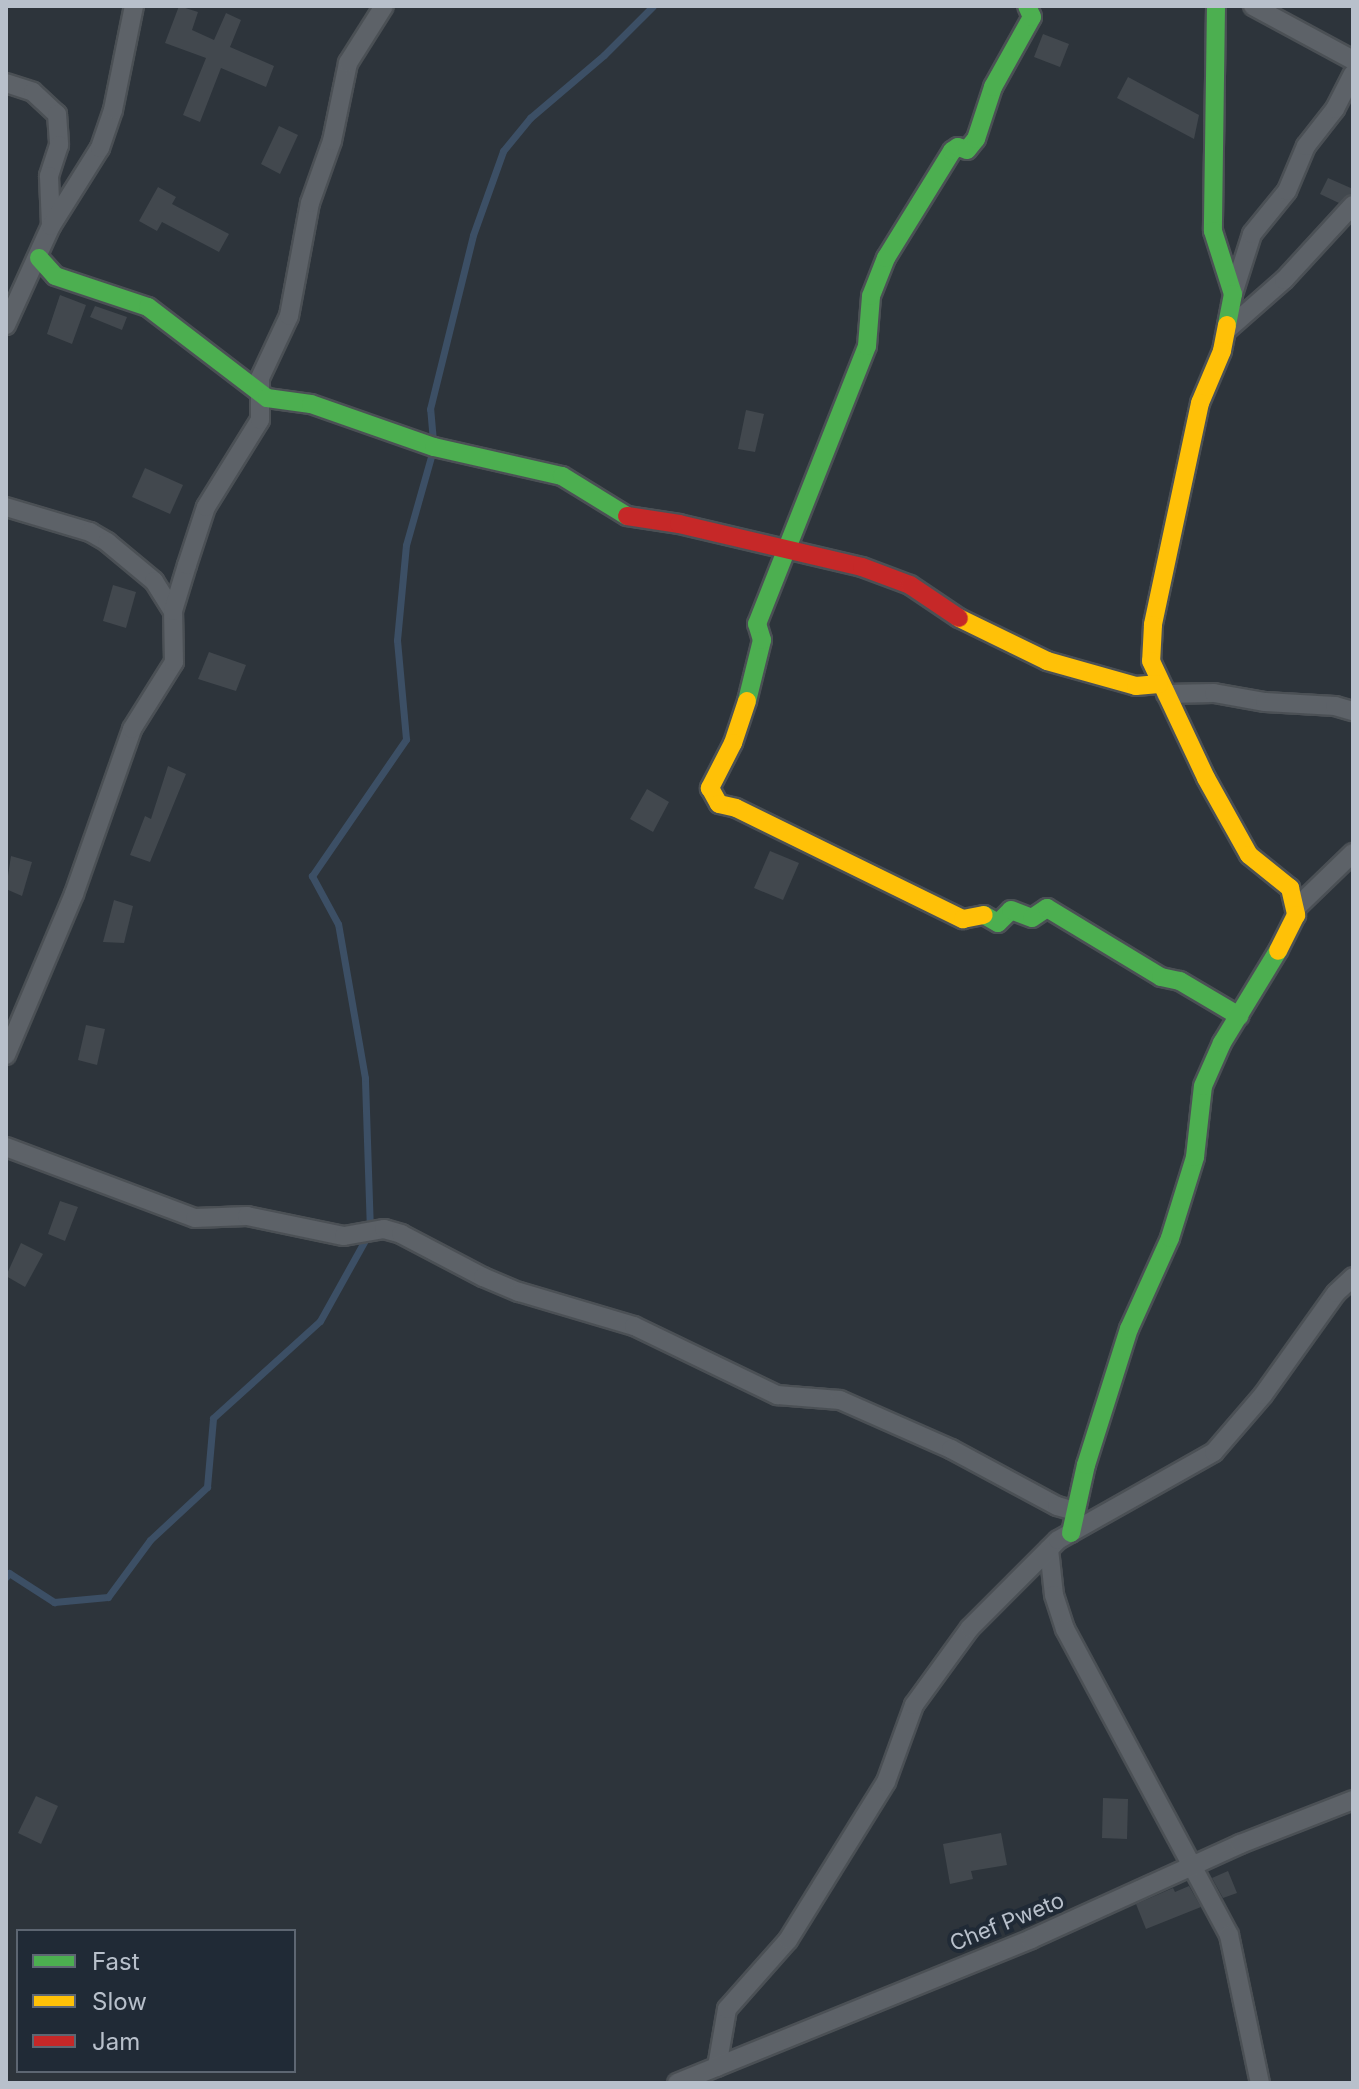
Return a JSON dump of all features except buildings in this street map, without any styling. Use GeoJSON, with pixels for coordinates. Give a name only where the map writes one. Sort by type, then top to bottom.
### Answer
{"type":"FeatureCollection","features":[{"type":"Feature","properties":{"kind":"street"},"geometry":{"type":"LineString","coordinates":[[6,325],[51,226],[100,148],[113,110],[134,6]]}},
{"type":"Feature","properties":{"kind":"street"},"geometry":{"type":"LineString","coordinates":[[6,1055],[74,894],[132,729],[174,662],[173,611],[206,507],[260,420],[259,393],[266,361],[289,316],[310,203],[332,141],[348,63],[384,6]]}},
{"type":"Feature","properties":{"kind":"street"},"geometry":{"type":"LineString","coordinates":[[1027,6],[1032,17],[993,87],[976,139],[967,150],[958,147],[952,151],[886,258],[871,296],[867,346],[757,624],[762,640],[749,696],[733,743],[711,782],[714,800],[963,919],[981,913],[998,923],[1011,910],[1032,918],[1047,908],[1161,977],[1180,981],[1239,1016]]}},
{"type":"Feature","properties":{"kind":"street"},"geometry":{"type":"LineString","coordinates":[[1216,6],[1213,231],[1233,294]]}},
{"type":"Feature","properties":{"kind":"street"},"geometry":{"type":"LineString","coordinates":[[1253,6],[1353,60]]}},
{"type":"Feature","properties":{"kind":"street"},"geometry":{"type":"LineString","coordinates":[[1297,907],[1290,888],[1249,855],[1206,778],[1151,661],[1153,625],[1200,403],[1227,330],[1233,294],[1252,234],[1287,191],[1306,146],[1335,109],[1353,74]]}},
{"type":"Feature","properties":{"kind":"street"},"geometry":{"type":"LineString","coordinates":[[6,83],[33,92],[57,114],[59,145],[49,176],[51,226]]}},
{"type":"Feature","properties":{"kind":"street"},"geometry":{"type":"LineString","coordinates":[[1227,330],[1284,280],[1353,205]]}},
{"type":"Feature","properties":{"kind":"street"},"geometry":{"type":"LineString","coordinates":[[39,258],[55,276],[148,307],[259,393],[337,412],[434,447],[562,476],[627,516],[832,557],[897,579],[949,613],[1047,661],[1136,686],[1214,693],[1265,702],[1335,706],[1353,711]]}},
{"type":"Feature","properties":{"kind":"street"},"geometry":{"type":"LineString","coordinates":[[6,507],[90,532],[107,542],[154,581],[173,611]]}},
{"type":"Feature","properties":{"kind":"street"},"geometry":{"type":"LineString","coordinates":[[1071,1533],[1074,1511],[1129,1329],[1170,1238],[1195,1157],[1203,1086],[1239,1016],[1291,930],[1297,907],[1353,853]]}},
{"type":"Feature","properties":{"kind":"street"},"geometry":{"type":"LineString","coordinates":[[6,1147],[195,1218],[247,1216],[344,1236],[384,1229],[401,1234],[483,1277],[519,1292],[634,1326],[777,1395],[840,1400],[951,1449],[1057,1506],[1074,1511]]}},
{"type":"Feature","properties":{"kind":"street"},"geometry":{"type":"LineString","coordinates":[[717,2067],[727,2009],[788,1940],[886,1782],[905,1725],[933,1674],[970,1628],[1049,1549],[1071,1533],[1094,1523],[1214,1452],[1263,1395],[1336,1293],[1353,1277]]}},
{"type":"Feature","properties":{"kind":"street"},"geometry":{"type":"LineString","coordinates":[[1049,1549],[1054,1595],[1065,1629],[1115,1716],[1161,1812],[1229,1935],[1260,2083]]}},
{"type":"Feature","properties":{"kind":"street","name":"Chef Pweto"},"geometry":{"type":"LineString","coordinates":[[677,2083],[1031,1939],[1240,1844],[1353,1800]]}},
{"type":"Feature","properties":{"kind":"waterway"},"geometry":{"type":"LineString","coordinates":[[433,441],[430,409],[473,235],[503,151],[530,118],[604,55],[653,6]]}},
{"type":"Feature","properties":{"kind":"waterway"},"geometry":{"type":"LineString","coordinates":[[6,1577],[9,1573],[54,1602],[108,1597],[150,1540],[207,1487],[213,1418],[320,1321],[370,1231],[365,1078],[338,924],[312,876],[406,739],[397,640],[406,545],[432,453]]}},
{"type":"Feature","properties":{"kind":"traffic: fast"},"geometry":{"type":"LineString","coordinates":[[747,701],[762,640],[757,624],[867,346],[871,296],[886,258],[952,151],[958,147],[967,150],[976,139],[993,87],[1032,17],[1027,6]]}},
{"type":"Feature","properties":{"kind":"traffic: fast"},"geometry":{"type":"LineString","coordinates":[[1216,6],[1213,231],[1233,294],[1227,325]]}},
{"type":"Feature","properties":{"kind":"traffic: fast"},"geometry":{"type":"LineString","coordinates":[[39,258],[55,276],[148,307],[267,398],[311,404],[434,447],[562,476],[627,516]]}},
{"type":"Feature","properties":{"kind":"traffic: fast"},"geometry":{"type":"LineString","coordinates":[[984,915],[998,923],[1011,910],[1032,918],[1047,908],[1161,977],[1180,981],[1239,1016]]}},
{"type":"Feature","properties":{"kind":"traffic: fast"},"geometry":{"type":"LineString","coordinates":[[1071,1533],[1086,1465],[1129,1329],[1170,1238],[1195,1157],[1203,1086],[1222,1043],[1278,951]]}},
{"type":"Feature","properties":{"kind":"traffic: slow"},"geometry":{"type":"LineString","coordinates":[[1227,325],[1222,351],[1200,403],[1153,625],[1151,661],[1206,778],[1249,855],[1290,888],[1296,915],[1278,951]]}},
{"type":"Feature","properties":{"kind":"traffic: slow"},"geometry":{"type":"LineString","coordinates":[[959,618],[1047,661],[1136,686],[1159,684]]}},
{"type":"Feature","properties":{"kind":"traffic: slow"},"geometry":{"type":"LineString","coordinates":[[747,701],[733,743],[710,788],[719,804],[736,808],[963,919],[984,915]]}},
{"type":"Feature","properties":{"kind":"traffic: jam"},"geometry":{"type":"LineString","coordinates":[[627,516],[679,524],[862,567],[910,585],[959,618]]}}]}
